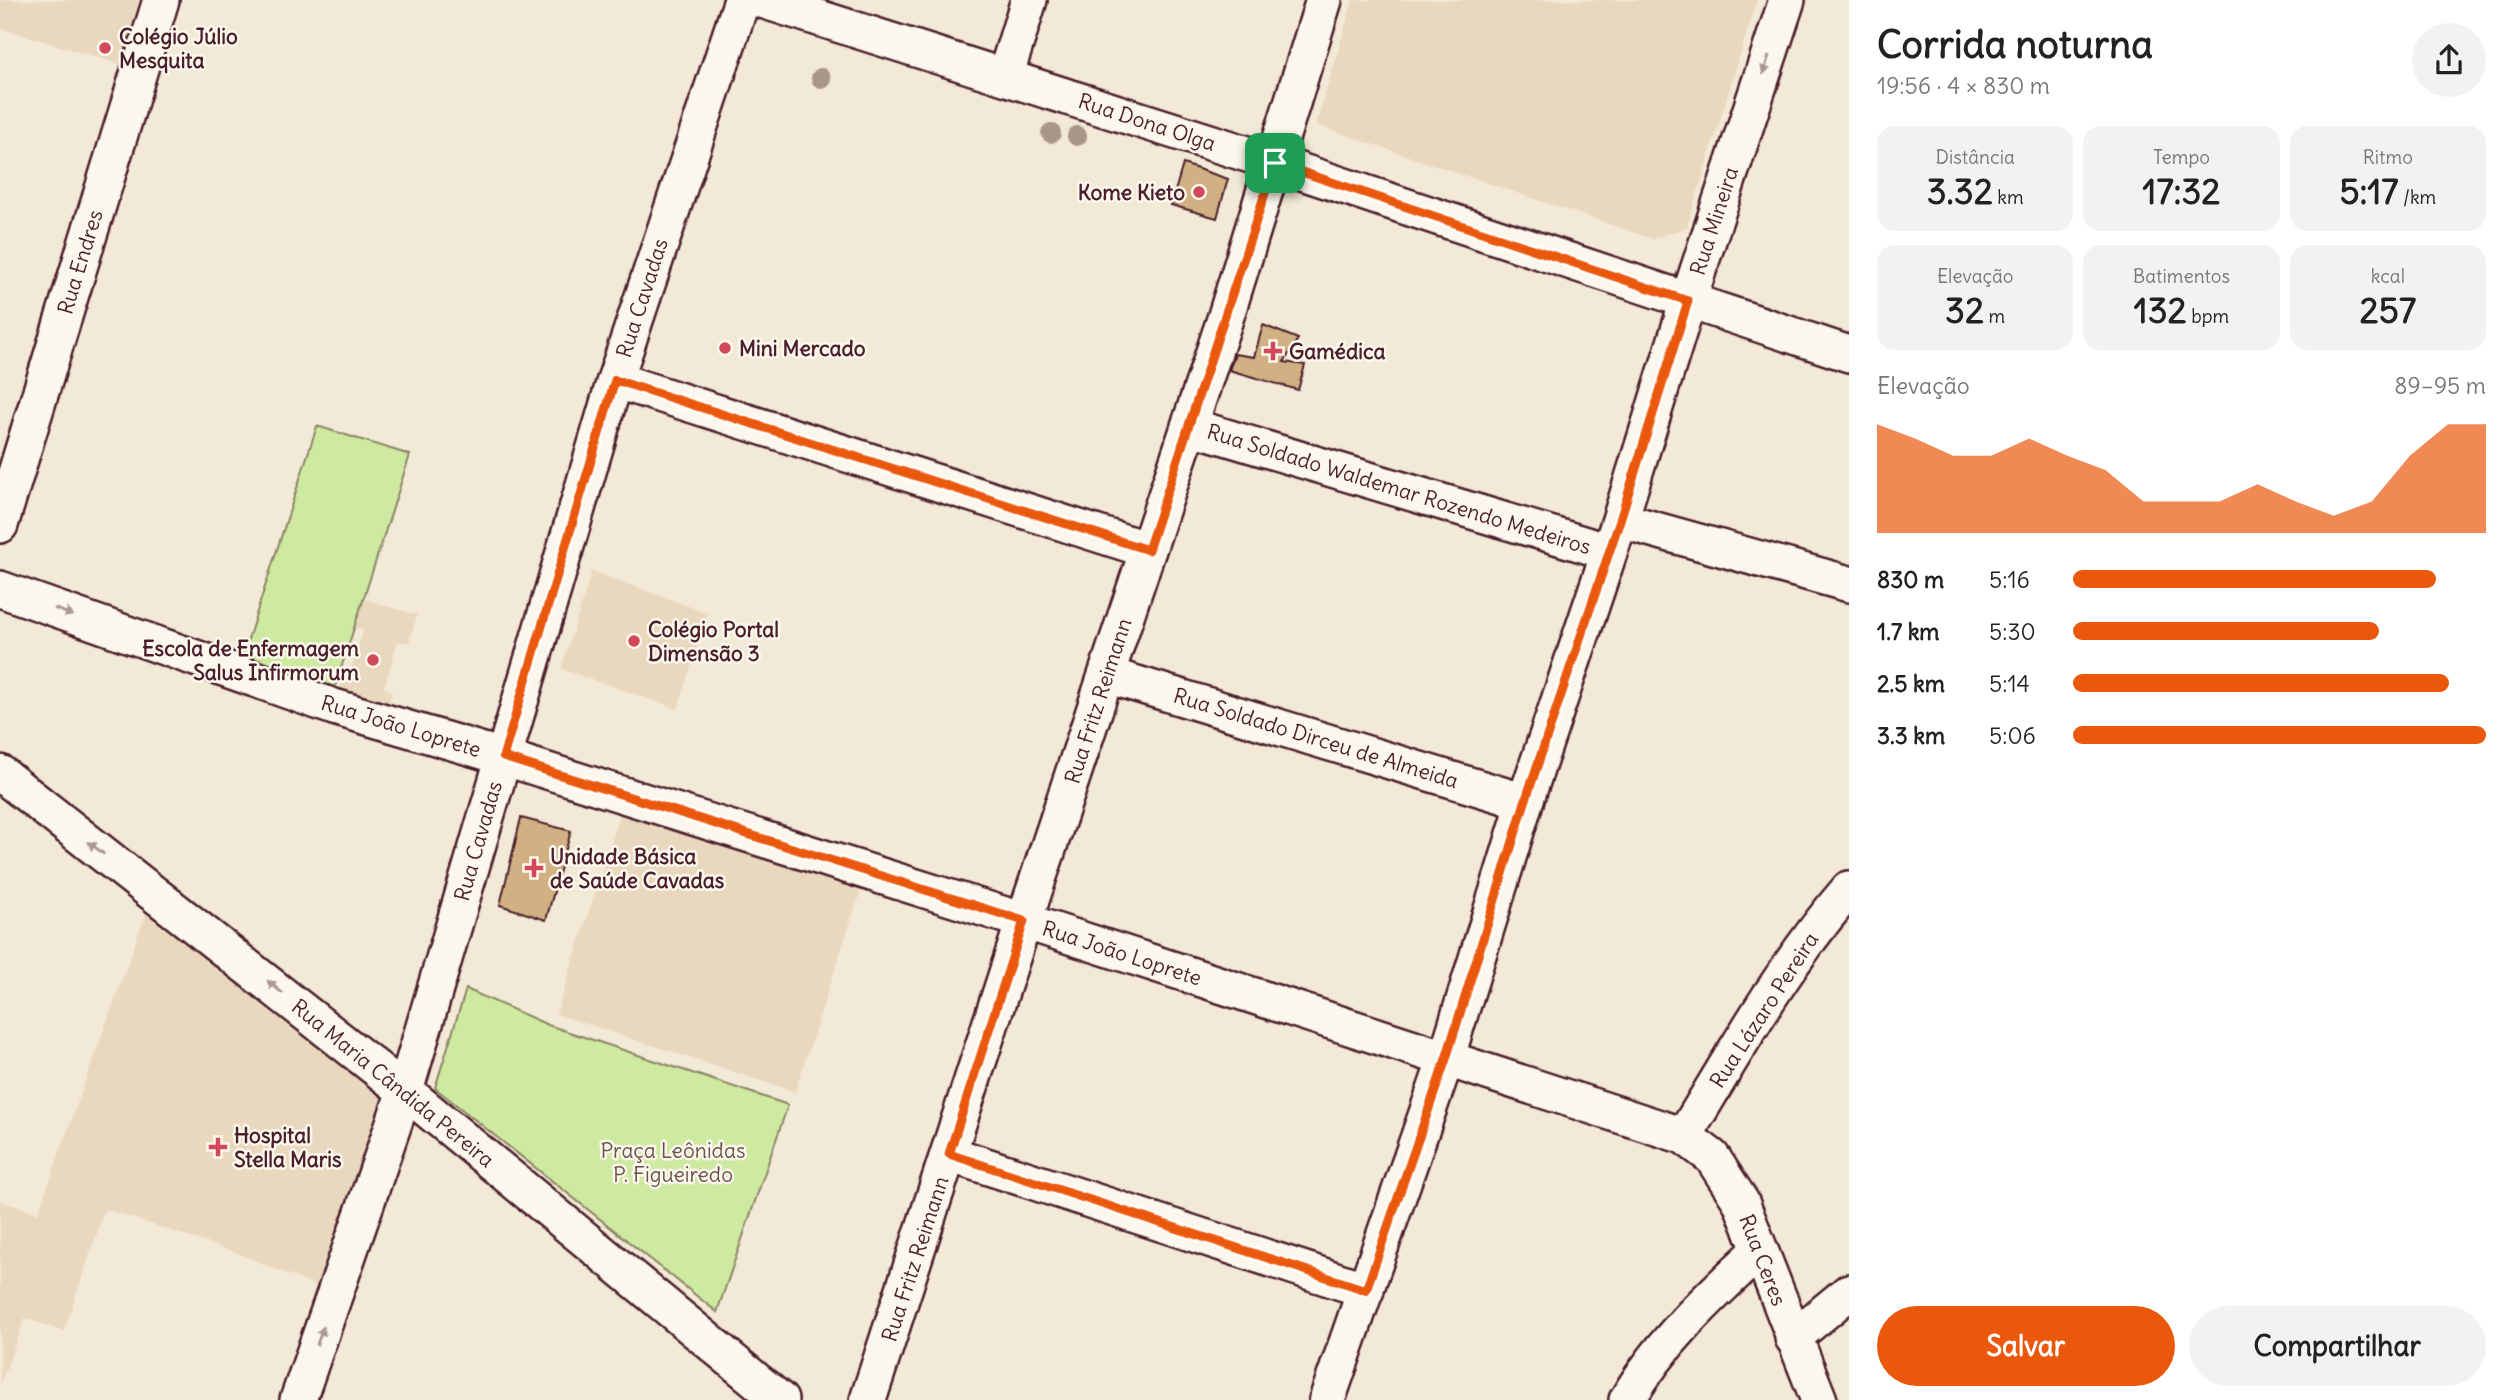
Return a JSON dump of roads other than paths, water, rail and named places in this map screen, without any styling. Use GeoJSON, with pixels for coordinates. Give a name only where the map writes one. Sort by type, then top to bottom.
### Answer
{"type":"FeatureCollection","features":[{"type":"Feature","properties":{"kind":"street","name":"Rua Endres"},"geometry":{"type":"LineString","coordinates":[[0,525],[161,0]]}},
{"type":"Feature","properties":{"kind":"street","name":"Rua Cavadas"},"geometry":{"type":"LineString","coordinates":[[298,1400],[405,1091],[615,380],[742,0]]}},
{"type":"Feature","properties":{"kind":"street","name":"Rua Dona Olga"},"geometry":{"type":"LineString","coordinates":[[762,0],[1275,163],[1849,354]]}},
{"type":"Feature","properties":{"kind":"street"},"geometry":{"type":"LineString","coordinates":[[1005,77],[1029,0]]}},
{"type":"Feature","properties":{"kind":"street","name":"Rua Fritz Reimann"},"geometry":{"type":"LineString","coordinates":[[868,1400],[1275,163],[1324,0]]}},
{"type":"Feature","properties":{"kind":"street","name":"Rua Mineira"},"geometry":{"type":"LineString","coordinates":[[1327,1400],[1446,1059],[1525,802],[1787,0]]}},
{"type":"Feature","properties":{"kind":"street"},"geometry":{"type":"LineString","coordinates":[[615,380],[1148,550]]}},
{"type":"Feature","properties":{"kind":"street","name":"Rua Soldado Waldemar Rozendo Medeiros"},"geometry":{"type":"LineString","coordinates":[[1189,426],[1614,536],[1849,583]]}},
{"type":"Feature","properties":{"kind":"street","name":"Rua João Loprete"},"geometry":{"type":"LineString","coordinates":[[0,589],[334,707],[503,757],[1024,921],[1684,1136]]}},
{"type":"Feature","properties":{"kind":"street","name":"Rua Soldado Dirceu de Almeida"},"geometry":{"type":"LineString","coordinates":[[1107,675],[1525,802]]}},
{"type":"Feature","properties":{"kind":"street","name":"Rua Maria Cândida Pereira"},"geometry":{"type":"LineString","coordinates":[[0,773],[405,1091],[780,1400]]}},
{"type":"Feature","properties":{"kind":"street","name":"Rua Lázaro Pereira"},"geometry":{"type":"LineString","coordinates":[[1684,1136],[1769,996],[1821,922],[1849,889]]}},
{"type":"Feature","properties":{"kind":"street","name":"Rua Ceres"},"geometry":{"type":"LineString","coordinates":[[1684,1136],[1712,1157],[1741,1202],[1819,1400]]}},
{"type":"Feature","properties":{"kind":"street"},"geometry":{"type":"LineString","coordinates":[[949,1154],[1366,1290]]}},
{"type":"Feature","properties":{"kind":"street"},"geometry":{"type":"LineString","coordinates":[[1627,1400],[1642,1375],[1678,1330],[1759,1251]]}},
{"type":"Feature","properties":{"kind":"street"},"geometry":{"type":"LineString","coordinates":[[1793,1338],[1849,1292]]}},
{"type":"Feature","properties":{"kind":"place","name":"Colégio Júlio Mesquita"},"geometry":{"type":"Point","coordinates":[105,48]}},
{"type":"Feature","properties":{"kind":"place","name":"Kome Kieto"},"geometry":{"type":"Point","coordinates":[1199,192]}},
{"type":"Feature","properties":{"kind":"place","name":"Mini Mercado"},"geometry":{"type":"Point","coordinates":[725,348]}},
{"type":"Feature","properties":{"kind":"place","name":"Gamédica"},"geometry":{"type":"Point","coordinates":[1273,351]}},
{"type":"Feature","properties":{"kind":"place","name":"Colégio Portal Dimensão 3"},"geometry":{"type":"Point","coordinates":[634,641]}},
{"type":"Feature","properties":{"kind":"place","name":"Escola de Enfermagem Salus Infirmorum"},"geometry":{"type":"Point","coordinates":[373,660]}},
{"type":"Feature","properties":{"kind":"place","name":"Unidade Básica de Saúde Cavadas"},"geometry":{"type":"Point","coordinates":[534,868]}},
{"type":"Feature","properties":{"kind":"place","name":"Hospital Stella Maris"},"geometry":{"type":"Point","coordinates":[218,1147]}},
{"type":"Feature","properties":{"kind":"park label","name":"Praça Leônidas P. Figueiredo"},"geometry":{"type":"Point","coordinates":[673,1162]}}]}
